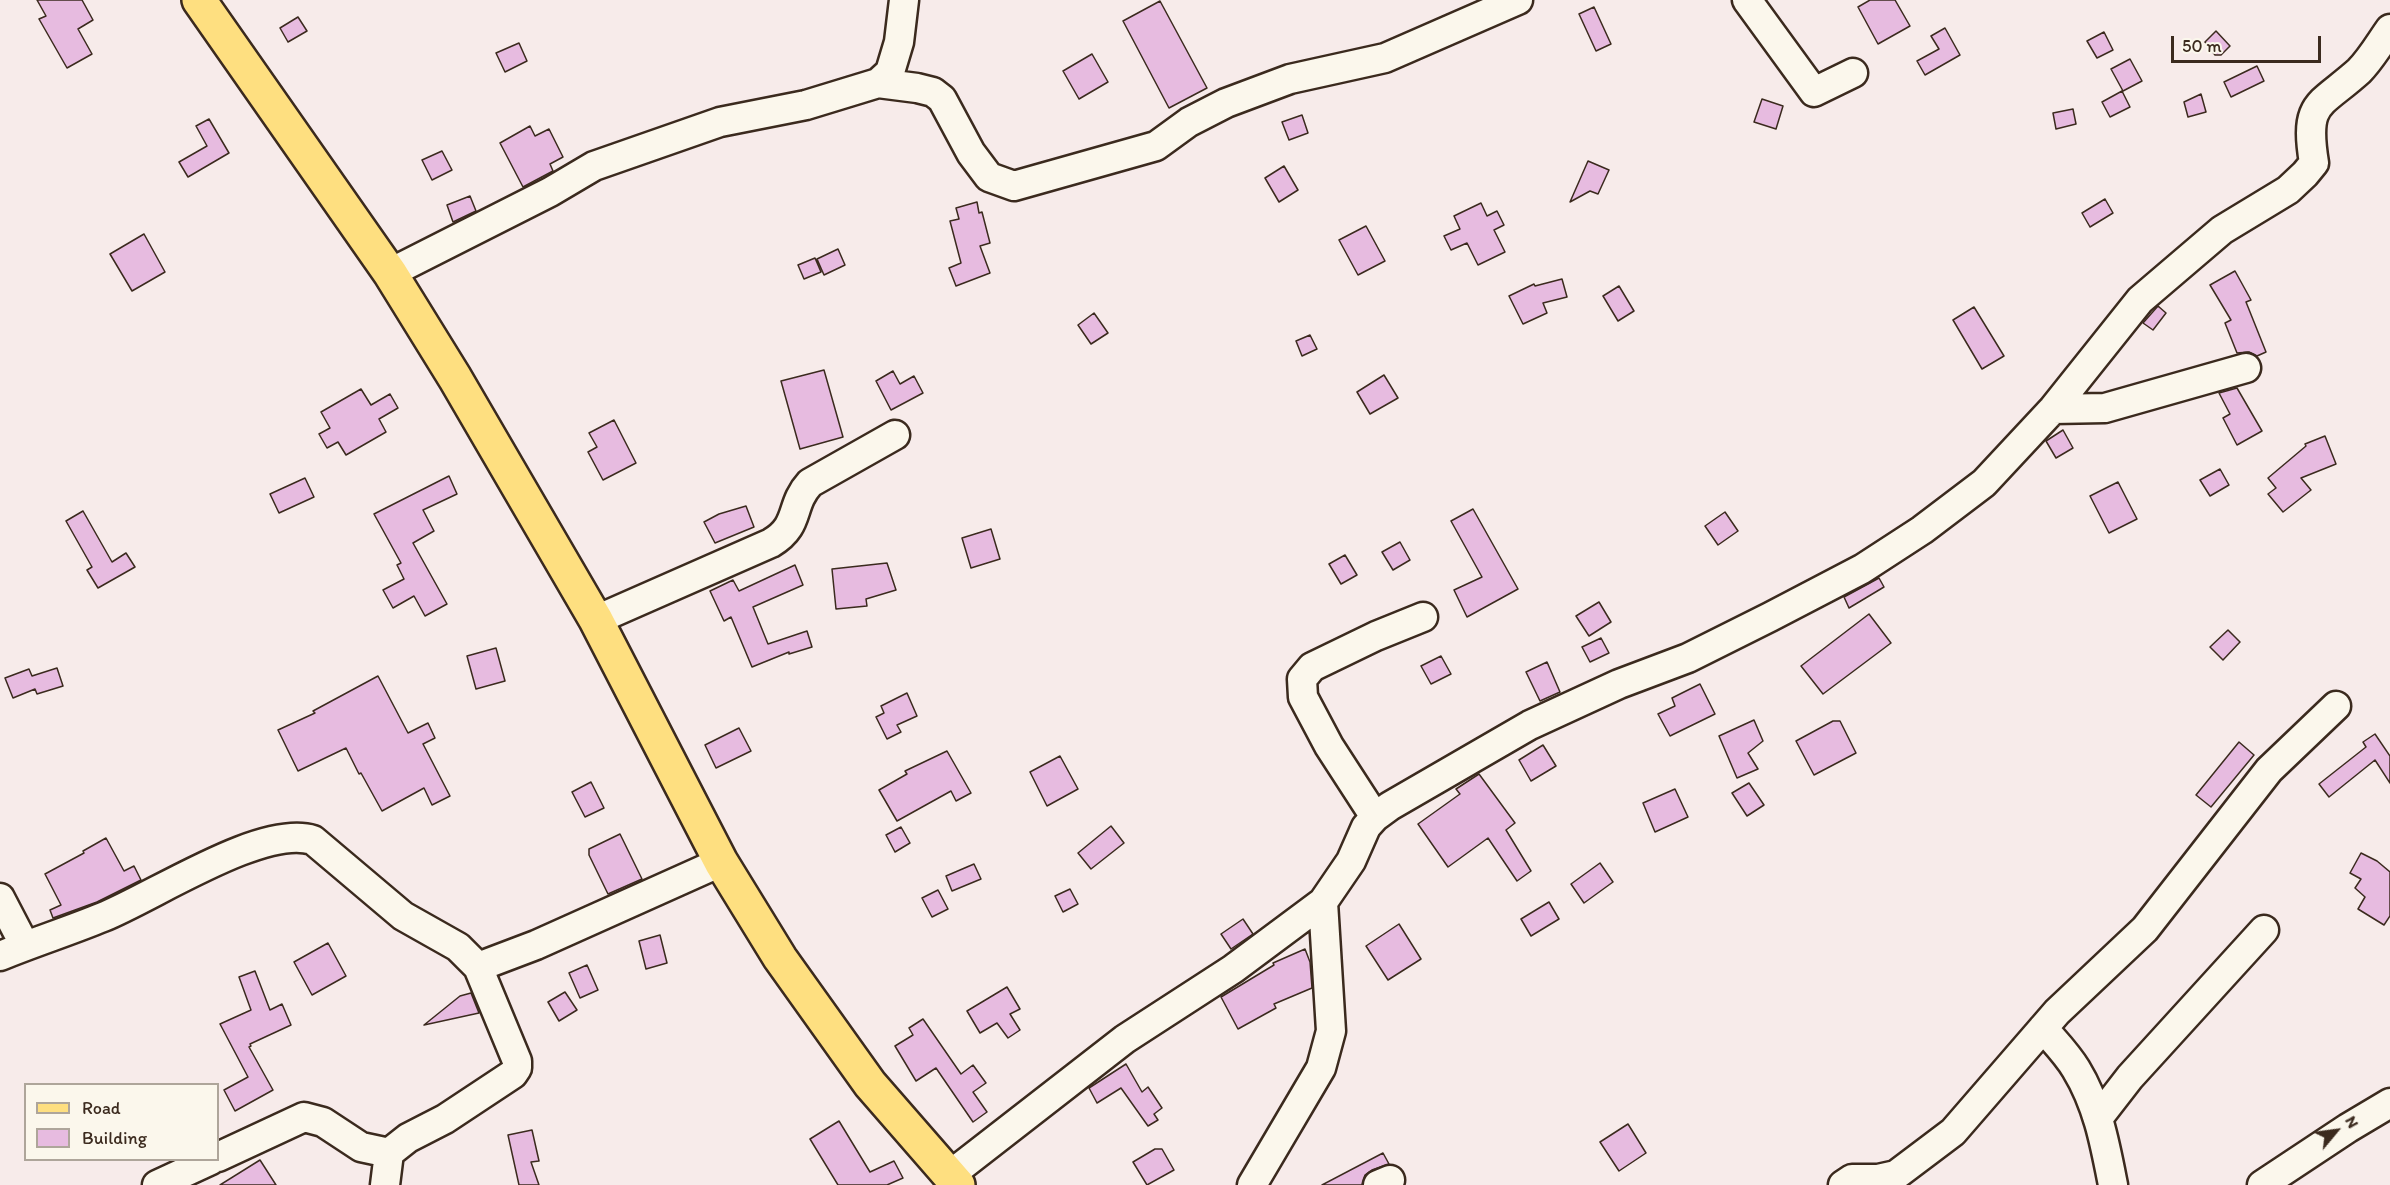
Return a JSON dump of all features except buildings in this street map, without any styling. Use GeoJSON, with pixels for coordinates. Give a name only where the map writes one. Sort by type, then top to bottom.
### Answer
{"type":"FeatureCollection","features":[{"type":"Feature","properties":{"kind":"main road"},"geometry":{"type":"LineString","coordinates":[[199,0],[390,273],[455,378],[596,620],[721,862],[780,958],[870,1084],[954,1180]]}},
{"type":"Feature","properties":{"kind":"street"},"geometry":{"type":"LineString","coordinates":[[878,83],[890,72],[899,42],[904,0]]}},
{"type":"Feature","properties":{"kind":"street"},"geometry":{"type":"LineString","coordinates":[[390,273],[550,192],[594,166],[720,122],[807,105],[878,83],[933,92],[942,99],[971,153],[988,177],[1014,186],[1156,146],[1189,122],[1226,103],[1290,79],[1385,58],[1518,0]]}},
{"type":"Feature","properties":{"kind":"street"},"geometry":{"type":"LineString","coordinates":[[1747,0],[1814,92],[1853,74]]}},
{"type":"Feature","properties":{"kind":"street"},"geometry":{"type":"LineString","coordinates":[[954,1180],[1125,1039],[1233,969],[1323,902],[1351,861],[1366,827],[1375,817],[1530,725],[1619,684],[1688,658],[1862,569],[1922,530],[1984,483],[2054,409],[2140,300],[2222,230],[2288,190],[2305,174],[2314,163],[2311,123],[2317,105],[2361,69],[2390,29]]}},
{"type":"Feature","properties":{"kind":"street"},"geometry":{"type":"LineString","coordinates":[[2054,409],[2105,408],[2246,368]]}},
{"type":"Feature","properties":{"kind":"street"},"geometry":{"type":"LineString","coordinates":[[596,620],[771,543],[789,529],[800,493],[810,483],[895,435]]}},
{"type":"Feature","properties":{"kind":"street"},"geometry":{"type":"LineString","coordinates":[[1375,817],[1329,746],[1303,697],[1302,679],[1312,667],[1376,636],[1423,617]]}},
{"type":"Feature","properties":{"kind":"street"},"geometry":{"type":"LineString","coordinates":[[1843,1185],[1852,1179],[1878,1179],[1896,1175],[1953,1132],[2043,1028],[2145,929],[2269,770],[2336,706]]}},
{"type":"Feature","properties":{"kind":"street"},"geometry":{"type":"LineString","coordinates":[[0,898],[12,951],[105,917],[210,864],[281,837],[301,836],[313,840],[326,849],[357,879],[403,916],[458,947],[478,967],[517,1061],[517,1068],[513,1074],[445,1119],[408,1138],[389,1153],[385,1185]]}},
{"type":"Feature","properties":{"kind":"street"},"geometry":{"type":"LineString","coordinates":[[478,967],[536,945],[721,862]]}},
{"type":"Feature","properties":{"kind":"street"},"geometry":{"type":"LineString","coordinates":[[1252,1185],[1321,1068],[1331,1031],[1323,902]]}},
{"type":"Feature","properties":{"kind":"street"},"geometry":{"type":"LineString","coordinates":[[2099,1117],[2130,1077],[2264,930]]}},
{"type":"Feature","properties":{"kind":"street"},"geometry":{"type":"LineString","coordinates":[[2043,1028],[2075,1067],[2099,1117],[2114,1185]]}},
{"type":"Feature","properties":{"kind":"street"},"geometry":{"type":"LineString","coordinates":[[2262,1185],[2390,1103]]}},
{"type":"Feature","properties":{"kind":"street"},"geometry":{"type":"LineString","coordinates":[[219,1156],[304,1117],[323,1122],[362,1147],[389,1153]]}},
{"type":"Feature","properties":{"kind":"street"},"geometry":{"type":"LineString","coordinates":[[157,1185],[209,1161]]}}]}
